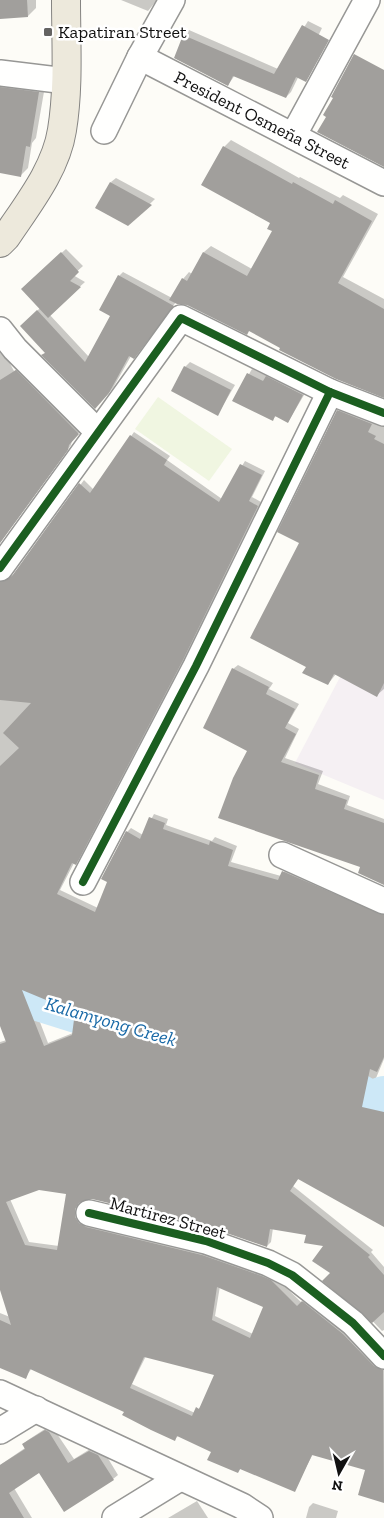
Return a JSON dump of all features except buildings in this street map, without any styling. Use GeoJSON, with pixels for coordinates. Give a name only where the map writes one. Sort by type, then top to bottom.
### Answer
{"type":"FeatureCollection","features":[{"type":"Feature","properties":{"kind":"main road"},"geometry":{"type":"LineString","coordinates":[[0,243],[6,237],[43,180],[54,156],[62,131],[66,81],[66,0]]}},
{"type":"Feature","properties":{"kind":"street"},"geometry":{"type":"LineString","coordinates":[[104,131],[140,57],[172,0]]}},
{"type":"Feature","properties":{"kind":"street"},"geometry":{"type":"LineString","coordinates":[[293,136],[367,0]]}},
{"type":"Feature","properties":{"kind":"street","name":"President Osmeña Street"},"geometry":{"type":"LineString","coordinates":[[140,57],[384,183]]}},
{"type":"Feature","properties":{"kind":"street"},"geometry":{"type":"LineString","coordinates":[[0,73],[66,81]]}},
{"type":"Feature","properties":{"kind":"street"},"geometry":{"type":"LineString","coordinates":[[0,568],[181,318],[330,392],[384,413]]}},
{"type":"Feature","properties":{"kind":"street"},"geometry":{"type":"LineString","coordinates":[[0,330],[15,349],[98,432]]}},
{"type":"Feature","properties":{"kind":"street"},"geometry":{"type":"LineString","coordinates":[[83,882],[196,666],[330,392]]}},
{"type":"Feature","properties":{"kind":"street"},"geometry":{"type":"LineString","coordinates":[[282,855],[384,902]]}},
{"type":"Feature","properties":{"kind":"street","name":"Martirez Street"},"geometry":{"type":"LineString","coordinates":[[89,1213],[206,1241],[268,1263],[292,1275],[347,1318],[384,1356]]}},
{"type":"Feature","properties":{"kind":"street"},"geometry":{"type":"LineString","coordinates":[[0,1393],[242,1506],[260,1518]]}},
{"type":"Feature","properties":{"kind":"street"},"geometry":{"type":"LineString","coordinates":[[0,1430],[36,1409]]}},
{"type":"Feature","properties":{"kind":"street"},"geometry":{"type":"LineString","coordinates":[[115,1518],[180,1478]]}},
{"type":"Feature","properties":{"kind":"shaded area"},"geometry":{"type":"Polygon","coordinates":[[[384,593],[384,800],[295,763],[384,593]]]}},
{"type":"Feature","properties":{"kind":"green space"},"geometry":{"type":"Polygon","coordinates":[[[158,397],[232,449],[209,481],[135,429],[158,397]]]}},
{"type":"Feature","properties":{"kind":"waterway","name":"Kalamyong Creek"},"geometry":{"type":"LineString","coordinates":[[0,989],[127,1029]]}},
{"type":"Feature","properties":{"kind":"waterway","name":"Kalamyong Creek"},"geometry":{"type":"LineString","coordinates":[[317,1068],[377,1105],[381,1097],[384,1096]]}},
{"type":"Feature","properties":{"kind":"cycle path"},"geometry":{"type":"LineString","coordinates":[[0,568],[181,318],[330,392],[384,413]]}},
{"type":"Feature","properties":{"kind":"cycle path"},"geometry":{"type":"LineString","coordinates":[[83,882],[196,666],[330,392]]}},
{"type":"Feature","properties":{"kind":"cycle path"},"geometry":{"type":"LineString","coordinates":[[89,1213],[206,1241],[268,1263],[292,1275],[353,1323],[384,1356]]}},
{"type":"Feature","properties":{"kind":"place","name":"Kapatiran Street"},"geometry":{"type":"Point","coordinates":[48,32]}}]}
